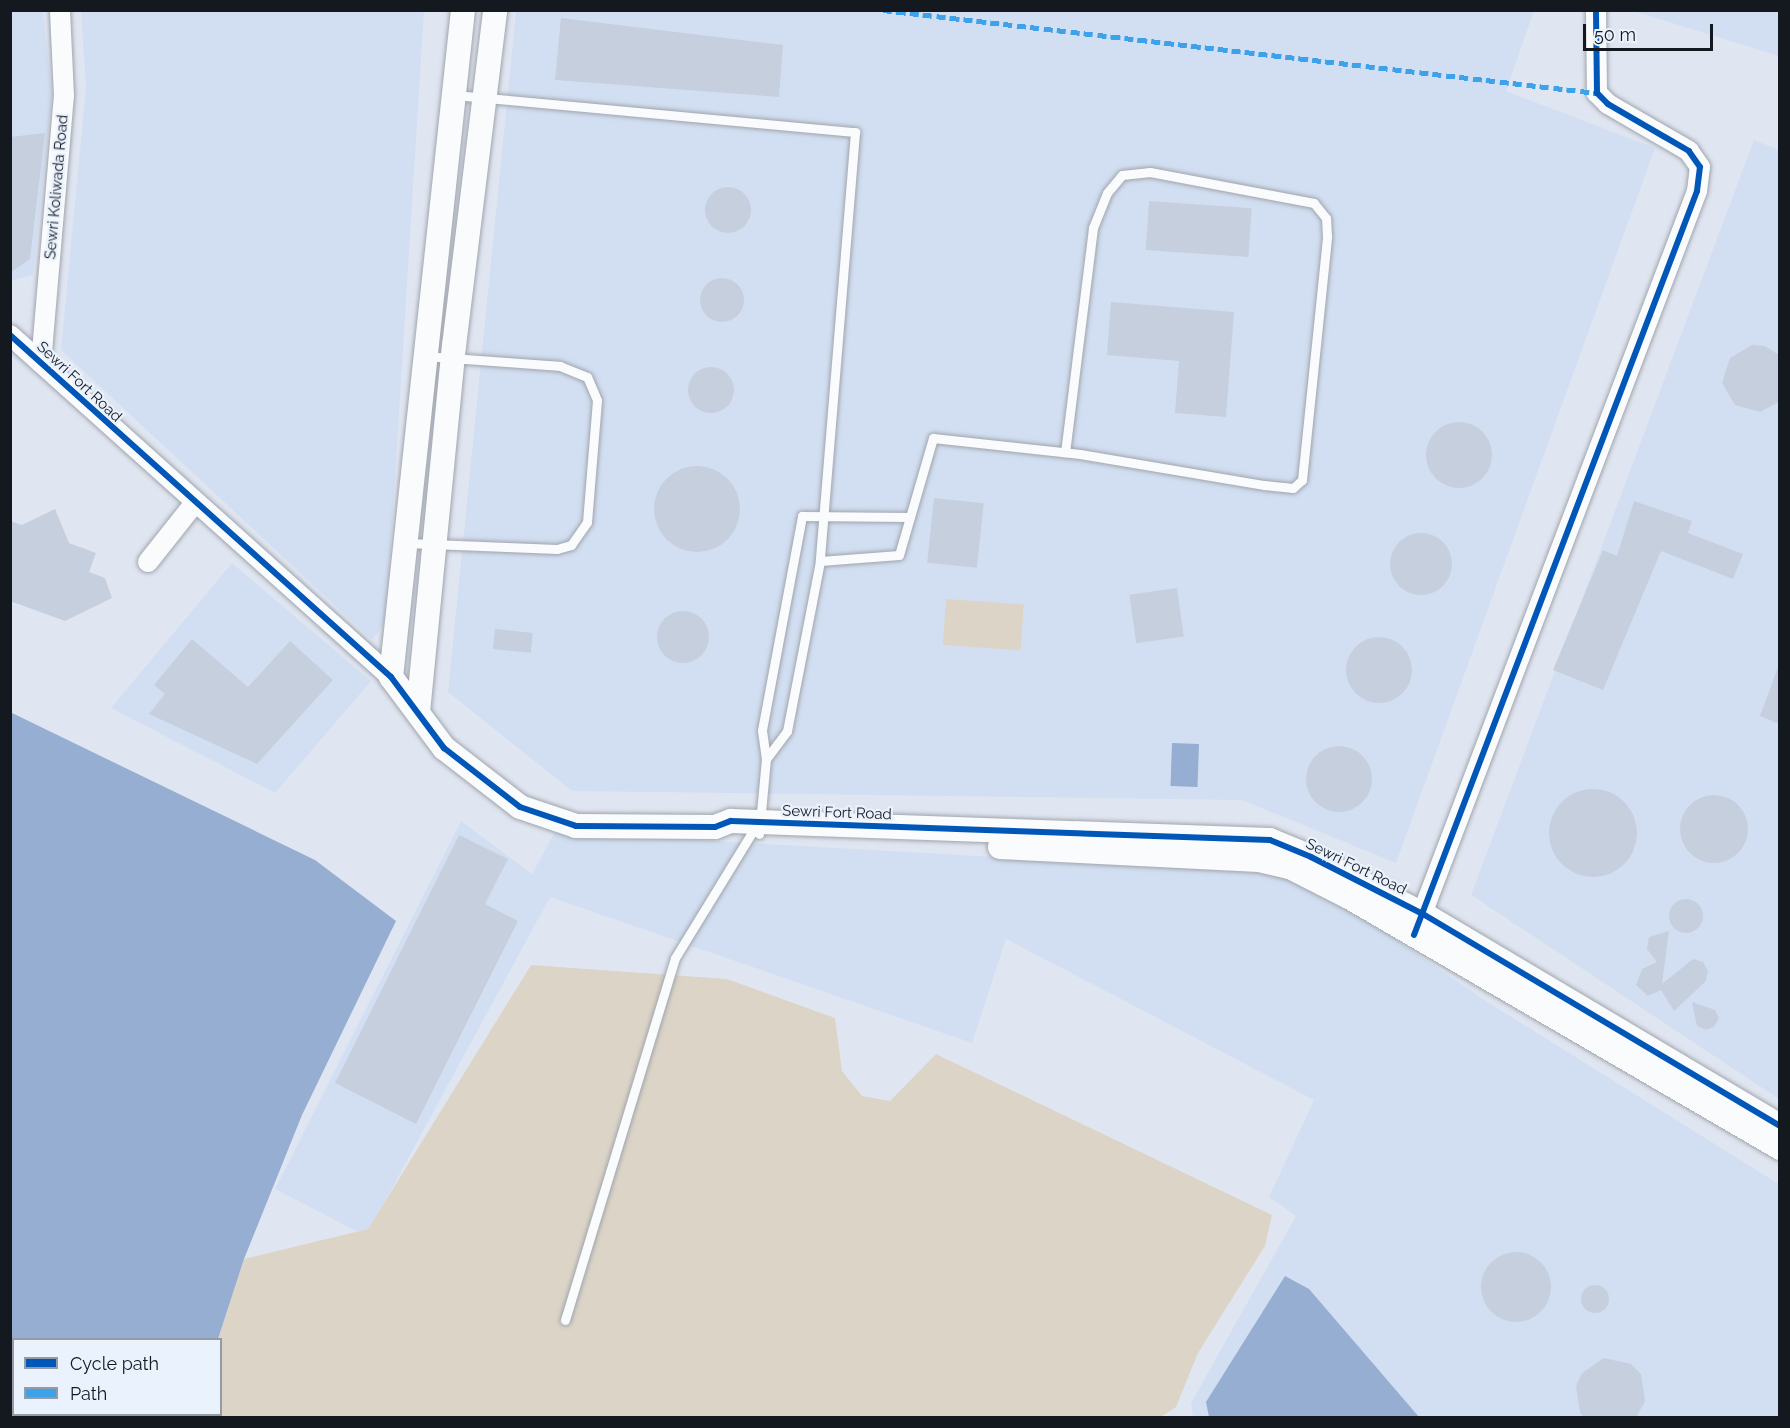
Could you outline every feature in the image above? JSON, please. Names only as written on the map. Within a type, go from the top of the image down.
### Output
[{"type":"street","name":"Sewri Koliwada Road","points":[[41,363],[64,96],[60,10]]},
{"type":"street","points":[[391,677],[423,356],[463,10]]},
{"type":"street","points":[[418,712],[453,359],[495,10]]},
{"type":"street","points":[[1418,924],[1697,191],[1700,167],[1689,151],[1608,104],[1597,93],[1596,10]]},
{"type":"street","name":"Sewri Fort Road","points":[[10,335],[194,504],[391,677],[444,748],[520,807],[576,826],[715,827],[729,821],[755,828],[1159,845],[1270,840],[1311,857],[1558,1007],[1779,1126]]},
{"type":"street","points":[[148,562],[194,504]]},
{"type":"street","points":[[1558,1007],[1779,1148]]},
{"type":"lane","points":[[452,94],[484,99],[855,132],[820,561],[787,731],[766,759]]},
{"type":"lane","points":[[820,561],[899,555],[933,438],[1065,452],[1293,488],[1302,480],[1327,236],[1326,218],[1314,203],[1150,172],[1122,175],[1107,194],[1092,228],[1065,452]]},
{"type":"lane","points":[[405,543],[557,549],[571,545],[587,522],[597,400],[587,377],[560,366],[423,356]]},
{"type":"lane","points":[[565,1320],[675,958],[755,828],[766,759],[762,730],[802,516],[909,518]]},
{"type":"shaded area","points":[[11,11],[43,11],[52,94],[33,275],[11,281]]},
{"type":"shaded area","points":[[81,11],[424,11],[386,622],[372,640],[61,350],[86,87]]},
{"type":"shaded area","points":[[516,11],[1534,11],[1506,91],[1655,148],[1396,863],[1242,800],[572,791],[448,692]]},
{"type":"shaded area","points":[[1633,11],[1779,11],[1779,56]]},
{"type":"shaded area","points":[[1754,140],[1779,150],[1779,1099],[1471,895]]},
{"type":"shaded area","points":[[232,563],[371,681],[275,793],[111,708]]},
{"type":"shaded area","points":[[946,599],[1024,604],[1021,650],[943,645]]},
{"type":"shaded area","points":[[461,821],[532,874],[555,832],[1029,859],[1264,867],[1308,880],[1486,1001],[1779,1184],[1779,1417],[1193,1417],[1191,1403],[1296,1216],[1269,1197],[1314,1100],[1006,939],[972,1043],[550,897],[366,1236],[275,1189]]},
{"type":"shaded area","points":[[531,965],[727,979],[835,1018],[842,1071],[862,1096],[890,1101],[936,1054],[1272,1215],[1265,1246],[1198,1353],[1176,1407],[1161,1417],[194,1418],[222,1416],[222,1338],[218,1338],[244,1259],[368,1229]]},
{"type":"water","points":[[10,712],[315,860],[396,921],[302,1115],[244,1259],[218,1338],[12,1338],[12,1416],[194,1417],[11,1417]]},
{"type":"water","points":[[1172,743],[1199,744],[1197,787],[1170,786]]},
{"type":"water","points":[[1285,1276],[1309,1289],[1419,1417],[1209,1417],[1206,1402]]},
{"type":"building","points":[[561,18],[783,45],[779,97],[555,80]]},
{"type":"building","points":[[45,133],[30,259],[10,273],[10,137]]},
{"type":"building","points":[[728,187],[744,194],[751,210],[744,226],[728,233],[712,226],[705,210],[712,194]]},
{"type":"building","points":[[1149,201],[1252,208],[1248,257],[1146,250]]},
{"type":"building","points":[[722,278],[738,284],[744,300],[738,316],[722,322],[706,316],[700,300],[706,284]]},
{"type":"building","points":[[1111,302],[1234,312],[1226,417],[1175,413],[1179,361],[1107,355]]},
{"type":"building","points":[[1752,345],[1765,346],[1779,355],[1779,402],[1760,412],[1735,405],[1722,383],[1730,358]]},
{"type":"building","points":[[711,367],[727,374],[734,390],[727,406],[711,413],[695,406],[688,390],[695,374]]},
{"type":"building","points":[[1459,422],[1471,425],[1482,432],[1489,443],[1492,455],[1489,467],[1482,478],[1471,485],[1459,488],[1447,485],[1436,478],[1429,467],[1426,455],[1429,443],[1436,432],[1447,425]]},
{"type":"building","points":[[697,466],[721,473],[733,485],[740,509],[733,533],[721,545],[697,552],[673,545],[661,533],[654,509],[661,485],[673,473]]},
{"type":"building","points":[[934,498],[984,503],[977,568],[927,563]]},
{"type":"building","points":[[1634,501],[1692,521],[1688,533],[1743,554],[1733,579],[1661,551],[1603,690],[1553,670],[1603,550],[1617,556]]},
{"type":"building","points":[[55,509],[69,543],[96,553],[89,572],[105,578],[112,598],[65,621],[10,601],[10,521],[22,525]]},
{"type":"building","points":[[1415,533],[1427,533],[1443,542],[1450,552],[1452,564],[1450,576],[1443,586],[1427,595],[1415,595],[1404,590],[1395,581],[1390,570],[1390,558],[1395,547],[1404,538]]},
{"type":"building","points":[[1177,588],[1184,637],[1136,643],[1129,595]]},
{"type":"building","points":[[678,611],[688,611],[698,615],[705,622],[709,637],[705,652],[698,659],[688,663],[678,663],[668,659],[661,652],[657,642],[657,632],[661,622],[668,615]]},
{"type":"building","points":[[495,629],[533,633],[531,653],[493,649]]},
{"type":"building","points":[[1379,637],[1392,640],[1402,647],[1409,657],[1412,670],[1409,683],[1402,693],[1392,700],[1379,703],[1366,700],[1356,693],[1349,683],[1346,670],[1349,657],[1356,647],[1366,640]]},
{"type":"building","points":[[192,639],[248,687],[290,641],[333,680],[257,764],[149,714],[165,694],[154,685]]},
{"type":"building","points":[[1779,668],[1779,724],[1760,716]]},
{"type":"building","points":[[1339,746],[1352,749],[1362,756],[1369,766],[1372,779],[1369,792],[1362,802],[1352,809],[1339,812],[1326,809],[1316,802],[1309,792],[1306,779],[1309,766],[1316,756],[1326,749]]},
{"type":"building","points":[[1593,789],[1618,796],[1630,808],[1637,833],[1630,858],[1618,870],[1593,877],[1568,870],[1556,858],[1549,833],[1556,808],[1568,796]]},
{"type":"building","points":[[1714,795],[1727,797],[1738,805],[1746,816],[1748,829],[1746,842],[1738,853],[1727,861],[1714,863],[1701,861],[1690,853],[1682,842],[1680,829],[1682,816],[1690,805],[1701,797]]},
{"type":"building","points":[[459,835],[508,859],[485,904],[518,921],[416,1124],[335,1083]]},
{"type":"building","points":[[1686,899],[1698,904],[1703,916],[1698,928],[1686,933],[1674,928],[1669,916],[1674,904]]},
{"type":"building","points":[[1669,931],[1662,984],[1693,959],[1703,962],[1708,971],[1706,981],[1674,1011],[1661,990],[1648,996],[1636,985],[1642,969],[1657,962],[1647,949],[1649,937]]},
{"type":"building","points":[[1692,1002],[1715,1010],[1719,1018],[1714,1027],[1706,1030],[1697,1026]]},
{"type":"building","points":[[1516,1252],[1529,1255],[1541,1262],[1548,1274],[1551,1287],[1548,1300],[1541,1312],[1529,1319],[1516,1322],[1503,1319],[1491,1312],[1484,1300],[1481,1287],[1484,1274],[1491,1262],[1503,1255]]},
{"type":"building","points":[[1595,1285],[1605,1289],[1609,1299],[1605,1309],[1595,1313],[1585,1309],[1581,1299],[1585,1289]]},
{"type":"building","points":[[1604,1358],[1631,1364],[1641,1374],[1645,1401],[1636,1418],[1585,1418],[1580,1413],[1576,1386],[1582,1373]]},
{"type":"marked path","points":[[883,10],[1597,93]]},
{"type":"cycle path","points":[[1414,935],[1697,191],[1700,167],[1689,151],[1608,104],[1597,93],[1596,10]]},
{"type":"cycle path","points":[[10,335],[391,677],[444,748],[520,807],[576,826],[715,827],[731,821],[1270,840],[1311,857],[1423,914],[1780,1126]]}]
